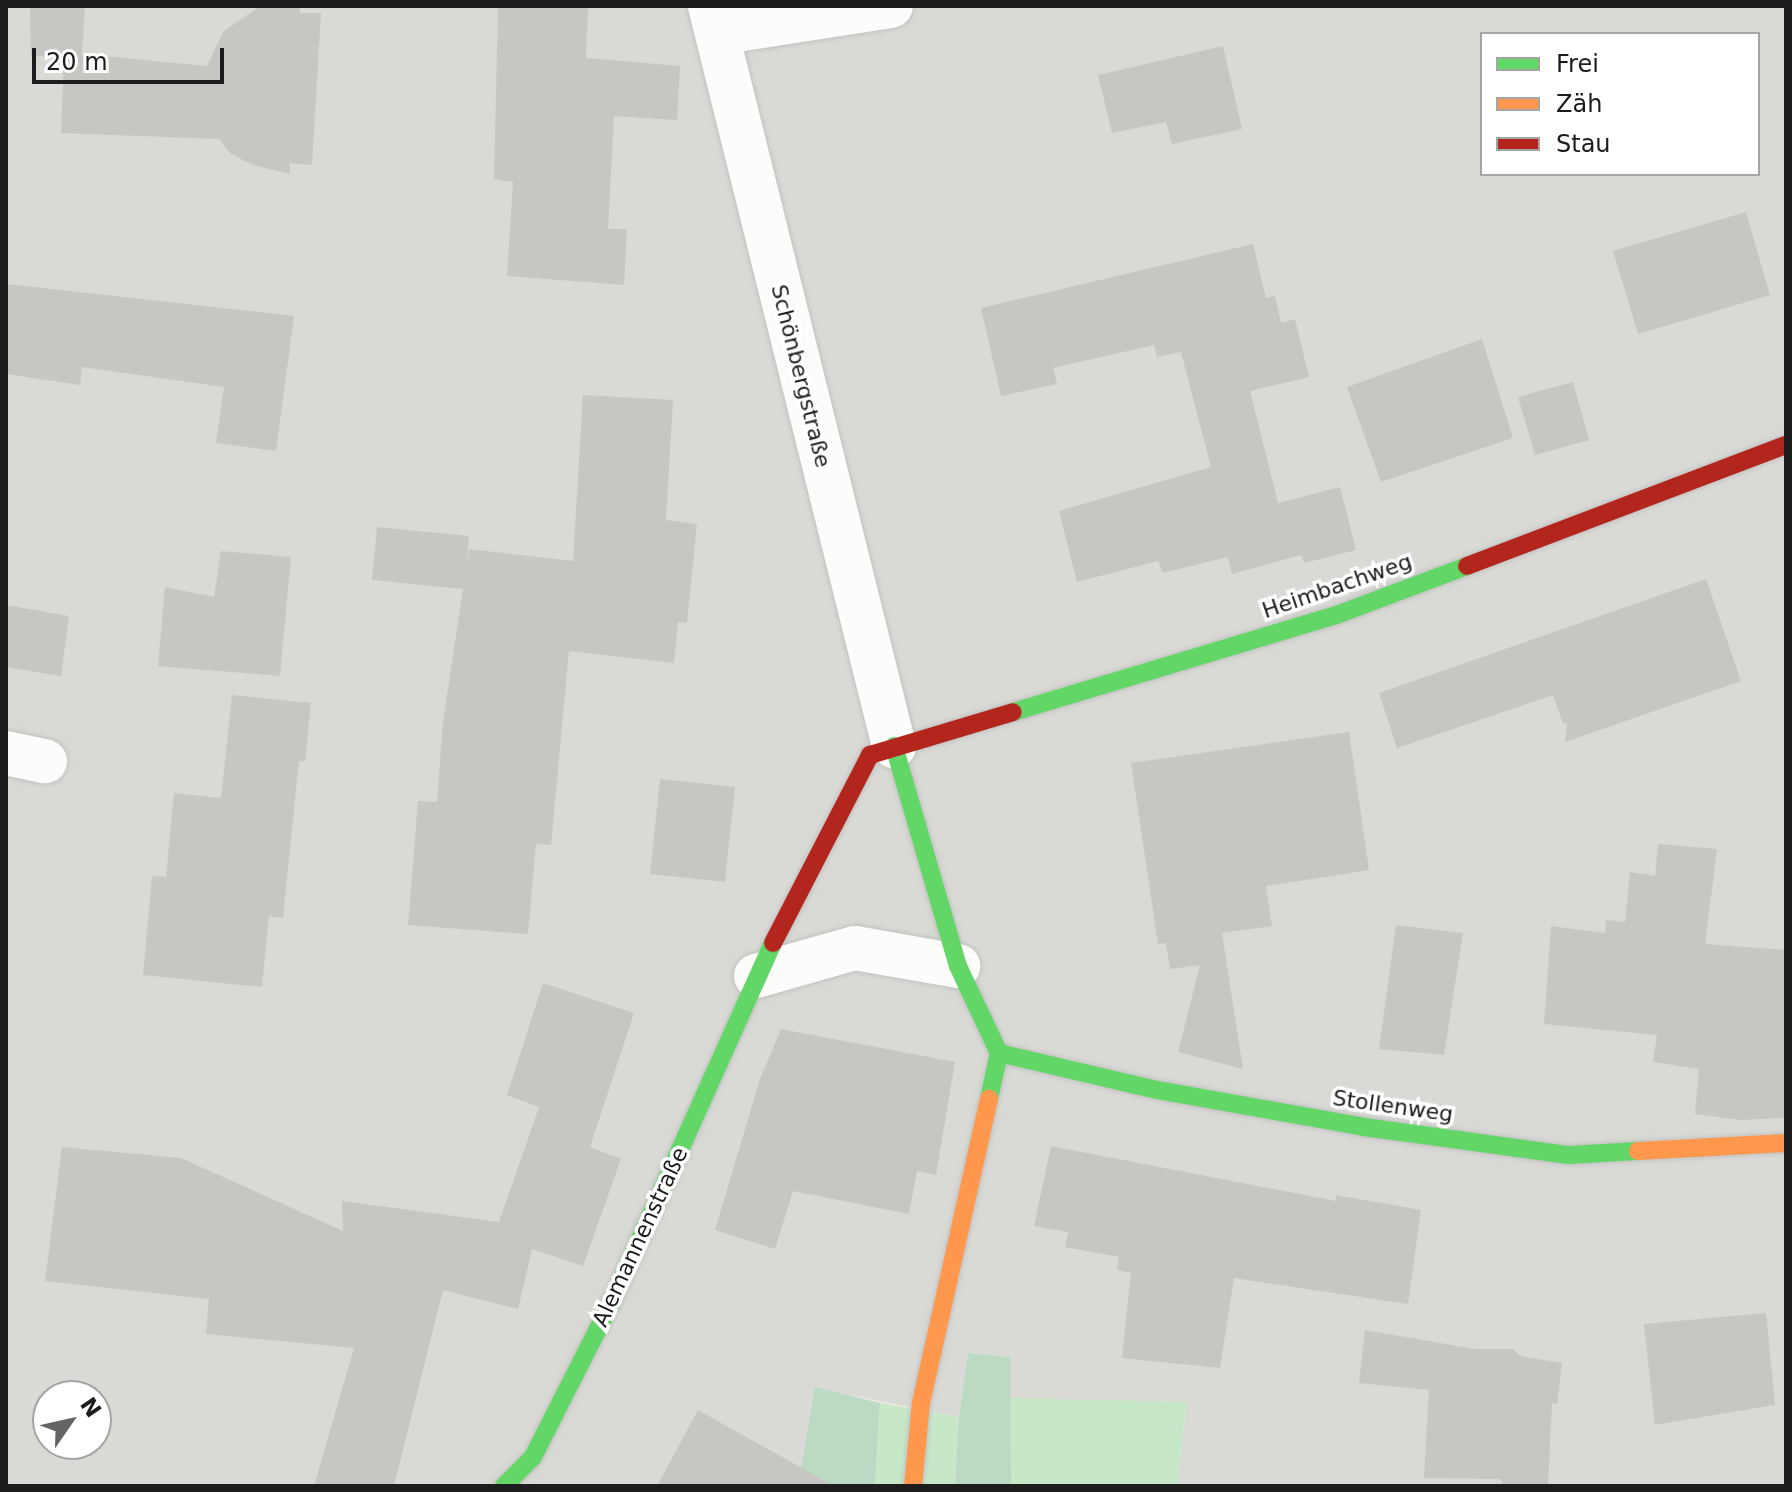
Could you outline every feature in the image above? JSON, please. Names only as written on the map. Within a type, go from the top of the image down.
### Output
[{"type":"street","points":[[713,19],[891,6]]},
{"type":"street","name":"Schönbergstraße","points":[[713,19],[894,746]]},
{"type":"street","name":"Heimbachweg","points":[[894,746],[1334,616],[1786,445]]},
{"type":"street","points":[[894,746],[958,966],[999,1053],[921,1403],[913,1486]]},
{"type":"street","name":"Alemannenstraße","points":[[504,1486],[533,1457],[612,1301],[756,976],[870,755],[894,746]]},
{"type":"street","points":[[756,976],[855,948],[958,966]]},
{"type":"street","name":"Stollenweg","points":[[999,1053],[1202,1098],[1364,1127],[1569,1155],[1786,1143]]},
{"type":"shaded area","points":[[6,6],[1786,6],[1786,1486],[1177,1486],[1187,1402],[1010,1398],[1010,1357],[968,1353],[959,1417],[815,1388],[798,1486],[6,1486]]},
{"type":"green space","points":[[968,1353],[1010,1357],[1011,1486],[955,1486],[959,1417]]},
{"type":"green space","points":[[815,1387],[880,1403],[875,1486],[798,1486]]},
{"type":"green space","points":[[1010,1398],[1187,1402],[1177,1486],[1011,1486]]},
{"type":"green space","points":[[880,1403],[959,1417],[955,1486],[875,1486]]},
{"type":"building","points":[[30,6],[85,6],[82,54],[207,66],[223,32],[260,6],[299,6],[300,13],[321,13],[312,165],[290,163],[290,174],[253,165],[231,154],[219,139],[61,133],[64,57],[31,56]]},
{"type":"building","points":[[498,6],[588,6],[586,58],[680,66],[677,120],[614,116],[608,229],[627,229],[624,285],[507,276],[513,182],[494,179]]},
{"type":"building","points":[[1223,46],[1242,129],[1172,144],[1166,122],[1112,133],[1098,75]]},
{"type":"building","points":[[1746,212],[1770,295],[1638,334],[1613,251]]},
{"type":"building","points":[[1253,244],[1266,298],[1275,296],[1281,323],[1295,319],[1309,377],[1250,391],[1278,503],[1340,487],[1356,550],[1304,563],[1301,555],[1232,574],[1228,557],[1163,573],[1158,561],[1077,582],[1059,511],[1211,467],[1181,352],[1157,357],[1154,345],[1053,368],[1057,384],[1001,396],[981,308]]},
{"type":"building","points":[[6,284],[294,316],[276,451],[216,443],[224,387],[82,367],[80,385],[6,374]]},
{"type":"building","points":[[1482,339],[1513,438],[1381,482],[1347,387]]},
{"type":"building","points":[[1573,382],[1589,440],[1535,455],[1518,397]]},
{"type":"building","points":[[583,395],[673,400],[666,520],[697,524],[687,623],[678,622],[674,663],[569,651],[551,845],[536,844],[528,934],[408,925],[418,801],[437,802],[443,722],[463,589],[372,580],[377,527],[469,536],[466,567],[469,549],[573,561]]},
{"type":"building","points":[[221,551],[291,557],[280,676],[158,666],[165,587],[214,597]]},
{"type":"building","points":[[1706,579],[1741,681],[1565,742],[1567,723],[1563,723],[1553,695],[1397,748],[1379,693]]},
{"type":"building","points":[[6,605],[69,616],[61,676],[6,667]]},
{"type":"building","points":[[232,695],[311,703],[305,761],[299,761],[283,918],[269,916],[262,987],[143,975],[152,876],[166,877],[174,793],[221,798]]},
{"type":"building","points":[[1349,732],[1369,870],[1266,886],[1272,926],[1222,933],[1243,1069],[1178,1052],[1200,965],[1170,969],[1166,943],[1158,944],[1131,763]]},
{"type":"building","points":[[660,779],[735,787],[725,882],[650,874]]},
{"type":"building","points":[[1658,844],[1717,849],[1705,944],[1786,950],[1786,1118],[1741,1120],[1695,1114],[1699,1069],[1653,1062],[1657,1035],[1544,1024],[1551,926],[1605,933],[1606,920],[1625,922],[1630,872],[1655,876]]},
{"type":"building","points":[[1396,925],[1463,933],[1444,1055],[1379,1049]]},
{"type":"building","points":[[543,983],[634,1013],[590,1147],[621,1159],[583,1266],[532,1249],[518,1309],[443,1290],[394,1486],[314,1486],[354,1348],[206,1334],[209,1299],[45,1281],[62,1147],[181,1158],[343,1231],[342,1201],[499,1222],[539,1107],[507,1095]]},
{"type":"building","points":[[781,1029],[955,1062],[936,1175],[917,1171],[909,1214],[793,1191],[775,1249],[715,1230],[760,1079]]},
{"type":"building","points":[[1051,1146],[1336,1201],[1336,1195],[1421,1210],[1408,1304],[1234,1278],[1220,1368],[1122,1358],[1131,1273],[1117,1270],[1119,1257],[1065,1247],[1068,1232],[1034,1226]]},
{"type":"building","points":[[1766,1313],[1775,1405],[1655,1425],[1644,1324]]},
{"type":"building","points":[[1365,1330],[1475,1349],[1513,1349],[1520,1356],[1562,1363],[1557,1404],[1552,1403],[1548,1486],[1504,1486],[1500,1479],[1424,1478],[1429,1390],[1359,1383]]},
{"type":"building","points":[[698,1410],[834,1486],[657,1486]]},
{"type":"traffic: fast","points":[[1013,712],[1334,616],[1467,566]]},
{"type":"traffic: fast","points":[[894,746],[958,966],[999,1053],[989,1099]]},
{"type":"traffic: fast","points":[[504,1486],[533,1457],[612,1301],[773,943]]},
{"type":"traffic: fast","points":[[999,1053],[1157,1090],[1364,1127],[1569,1155],[1638,1151]]},
{"type":"traffic: slow","points":[[913,1486],[921,1403],[989,1099]]},
{"type":"traffic: slow","points":[[1638,1151],[1786,1143]]},
{"type":"traffic: jam","points":[[1467,566],[1786,445]]},
{"type":"traffic: jam","points":[[773,943],[870,755],[1013,712]]}]
